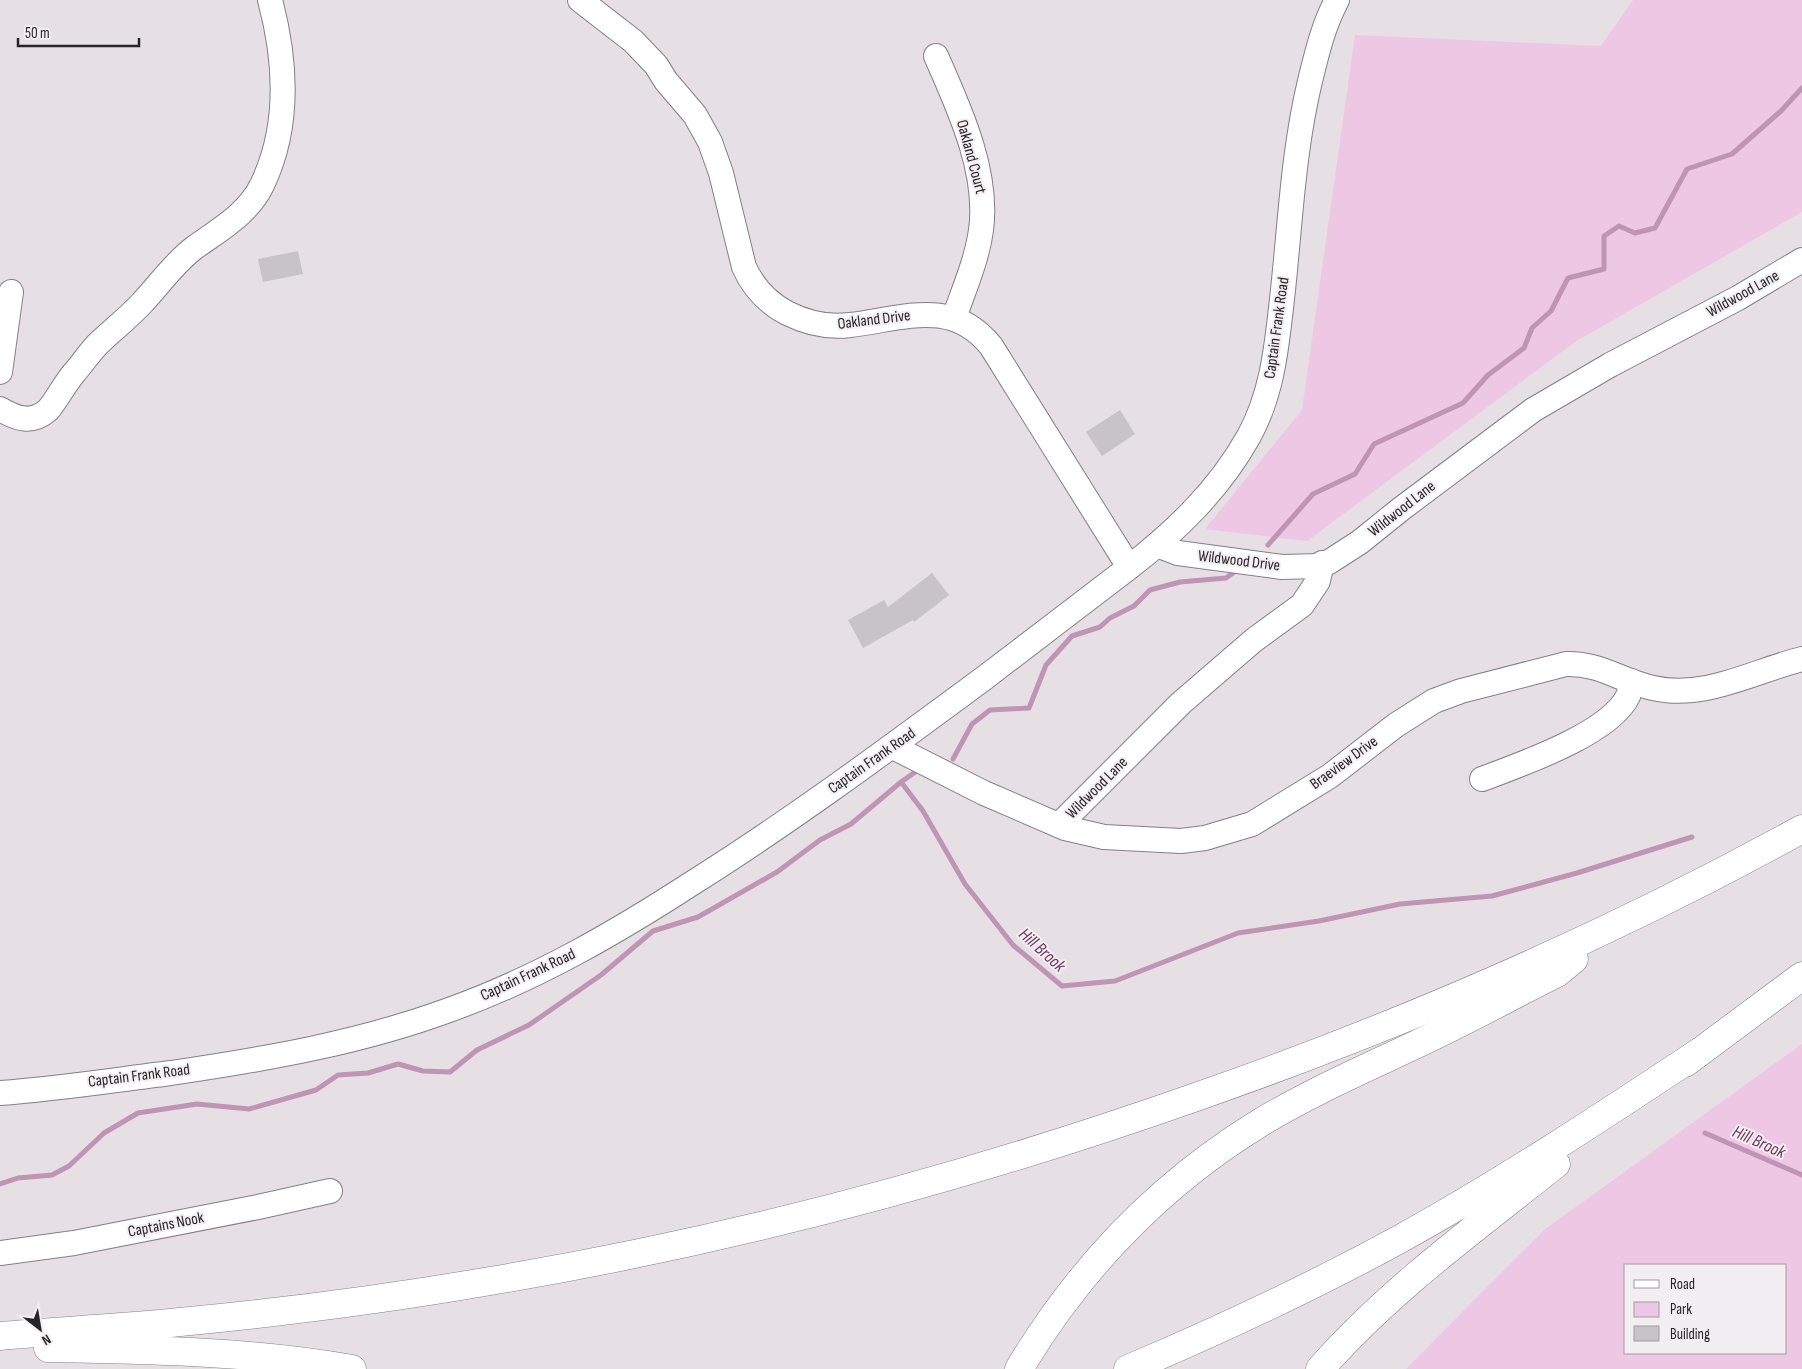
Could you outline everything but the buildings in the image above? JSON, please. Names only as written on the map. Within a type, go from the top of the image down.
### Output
[{"type":"highway","points":[[0,1336],[174,1323],[303,1310],[464,1286],[615,1259],[734,1233],[851,1204],[1079,1137],[1244,1080],[1408,1017],[1608,930],[1727,871],[1802,829]]},
{"type":"highway","points":[[1019,1369],[1069,1293],[1104,1252],[1141,1214],[1180,1180],[1221,1149],[1264,1121],[1308,1097],[1431,1038],[1557,973],[1608,930]]},
{"type":"highway","points":[[1320,1369],[1353,1332],[1404,1284],[1698,1053],[1802,976]]},
{"type":"highway","points":[[1128,1369],[1275,1302],[1399,1239],[1498,1182],[1698,1053]]},
{"type":"highway","points":[[0,1347],[202,1351],[263,1356],[352,1369]]},
{"type":"street","points":[[0,409],[15,418],[32,419],[49,409],[61,388],[100,341],[118,328],[172,268],[193,249],[245,210],[262,186],[273,155],[282,113],[283,62],[270,0]]},
{"type":"street","name":"Oakland Drive","points":[[580,0],[633,41],[656,66],[666,81],[695,115],[710,142],[721,173],[744,267],[750,280],[768,301],[805,322],[819,325],[849,325],[920,314],[954,318],[981,333],[991,346],[1129,567]]},
{"type":"street","name":"Captain Frank Road","points":[[0,1093],[103,1082],[262,1060],[357,1039],[450,1010],[542,971],[654,908],[785,823],[893,747],[1157,545],[1187,518],[1220,480],[1249,436],[1269,388],[1275,363],[1296,146],[1319,41],[1328,16],[1337,0]]},
{"type":"street","name":"Oakland Court","points":[[936,56],[951,91],[970,145],[983,202],[978,245],[954,318]]},
{"type":"street","name":"Wildwood Lane","points":[[1060,825],[1181,704],[1254,640],[1302,605],[1318,581],[1322,563],[1329,562],[1360,542],[1400,509],[1533,410],[1610,365],[1738,298],[1802,260]]},
{"type":"street","points":[[0,372],[11,292]]},
{"type":"street","name":"Wildwood Drive","points":[[1157,545],[1178,553],[1282,567],[1306,567],[1322,563]]},
{"type":"street","name":"Braeview Drive","points":[[893,747],[984,793],[1060,825],[1104,837],[1181,841],[1228,833],[1252,824],[1330,776],[1396,725],[1434,701],[1452,694],[1518,675],[1566,664],[1595,666],[1654,688],[1678,690],[1736,682],[1802,659]]},
{"type":"street","points":[[1482,778],[1552,753],[1610,718],[1628,696],[1631,681]]},
{"type":"street","name":"Captains Nook","points":[[0,1253],[74,1243],[258,1207],[330,1190]]},
{"type":"green space","points":[[1633,0],[1802,0],[1802,212],[1575,342],[1307,541],[1205,529],[1302,410],[1355,35],[1601,46]]},
{"type":"green space","points":[[1802,1044],[1802,1369],[1406,1369],[1544,1230]]},
{"type":"waterway","points":[[1268,545],[1313,494],[1355,474],[1374,444],[1463,403],[1488,375],[1524,348],[1532,328],[1551,311],[1568,278],[1604,269],[1604,236],[1619,226],[1635,233],[1655,228],[1687,169],[1732,154],[1781,111],[1802,88]]},
{"type":"waterway","points":[[953,759],[972,724],[990,710],[1029,708],[1046,665],[1072,636],[1100,627],[1110,618],[1134,606],[1150,590],[1180,582],[1226,578],[1233,573]]},
{"type":"waterway","points":[[0,1184],[18,1178],[52,1175],[69,1166],[104,1133],[138,1113],[197,1104],[249,1109],[316,1090],[338,1075],[368,1073],[398,1064],[423,1071],[450,1072],[477,1050],[529,1025],[601,975],[653,931],[698,917],[777,872],[820,840],[851,824],[901,782],[921,768]]},
{"type":"waterway","points":[[901,782],[923,811],[965,884],[1013,945],[1062,986],[1115,981],[1238,933],[1319,921],[1400,904],[1492,896],[1577,873],[1692,837]]},
{"type":"waterway","name":"Hill Brook","points":[[1705,1133],[1802,1175]]}]
